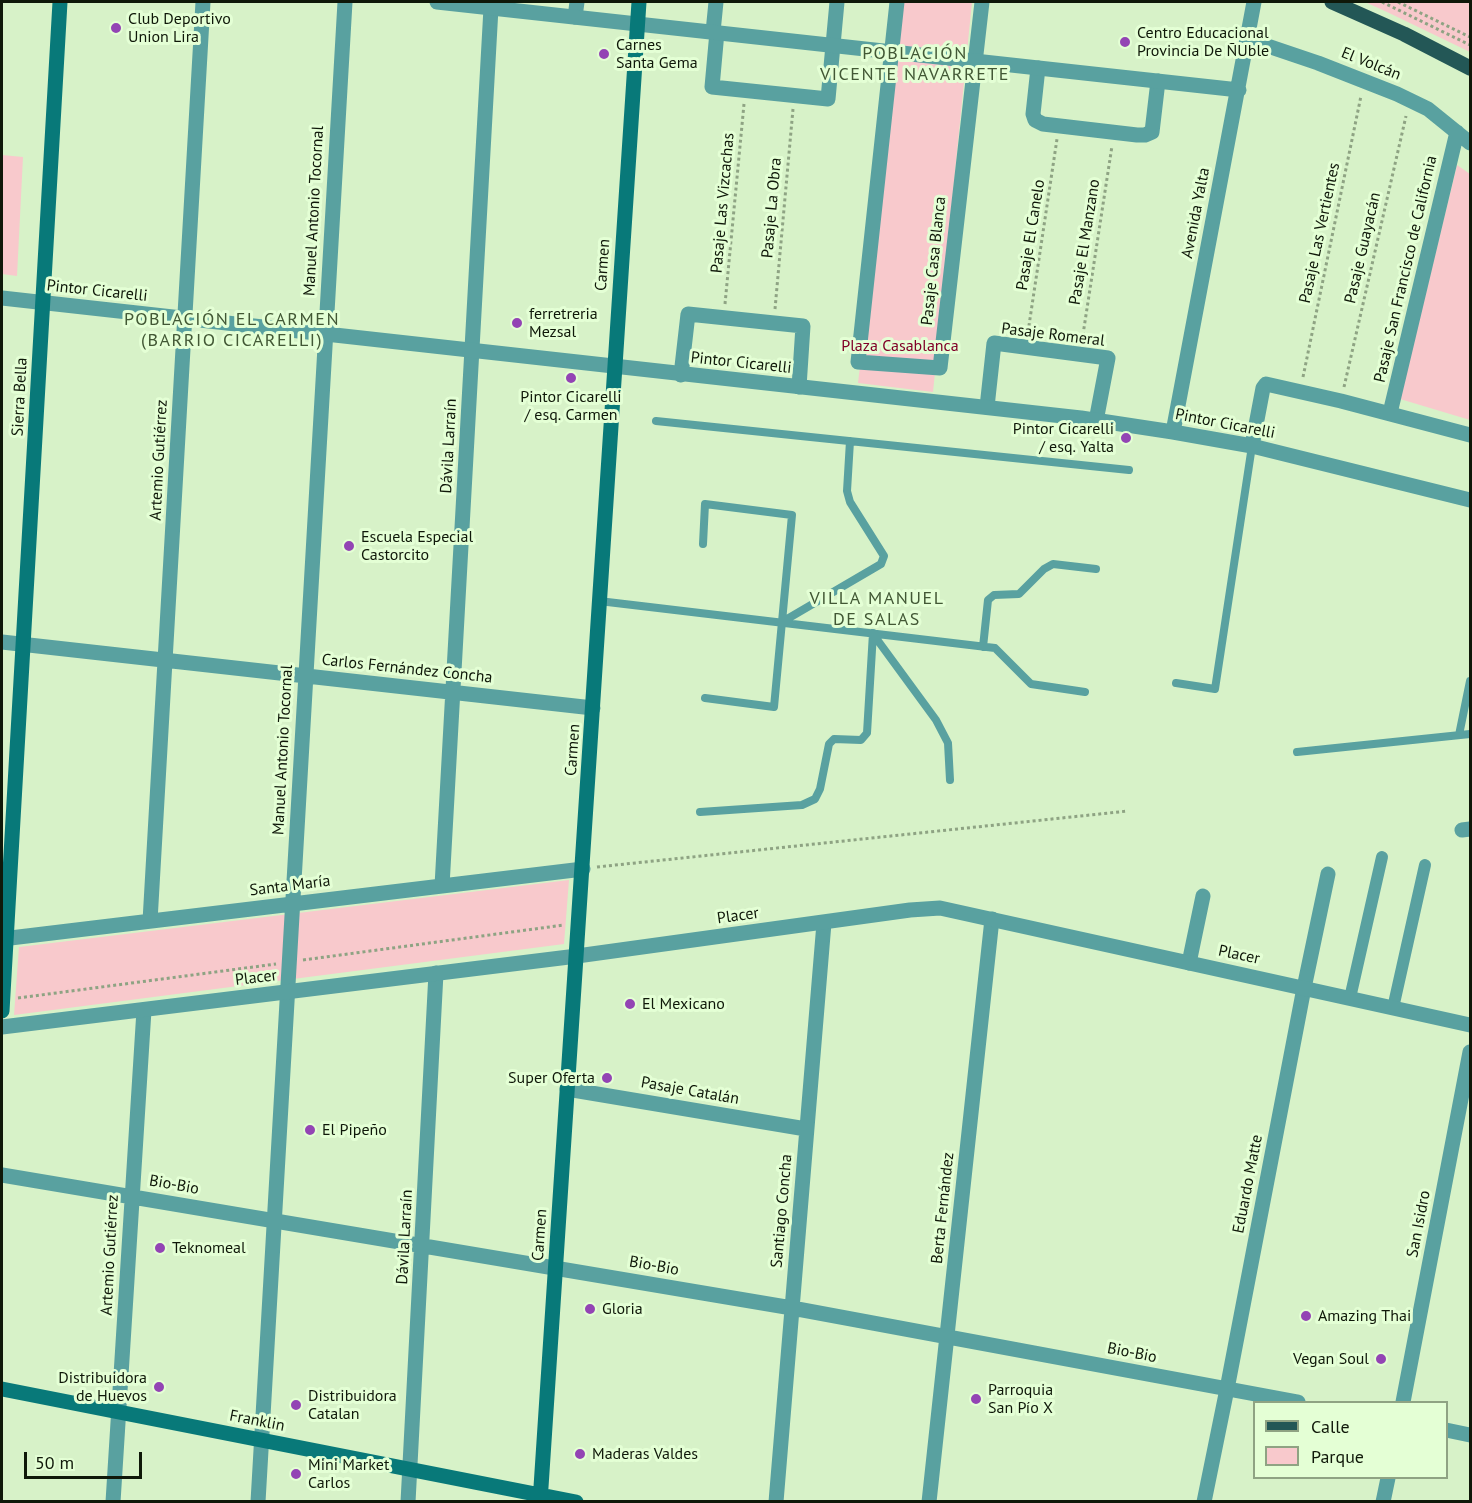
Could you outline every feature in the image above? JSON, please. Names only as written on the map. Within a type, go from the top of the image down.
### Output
[{"type":"main road","name":"Sierra Bella","points":[[2,1011],[4,939],[60,2]]},
{"type":"main road","name":"Carmen","points":[[540,1498],[639,2]]},
{"type":"main road","points":[[1332,2],[1404,34],[1470,68]]},
{"type":"main road","name":"Franklin","points":[[2,1389],[409,1469],[540,1498],[576,1502]]},
{"type":"street","name":"Artemio Gutiérrez","points":[[150,921],[203,2]]},
{"type":"street","name":"Manuel Antonio Tocornal","points":[[258,1502],[345,2]]},
{"type":"street","points":[[437,2],[491,8],[576,9],[637,24],[1239,90]]},
{"type":"street","points":[[716,2],[712,87],[828,99],[837,2]]},
{"type":"street","name":"Pasaje Casa Blanca","points":[[897,2],[858,362],[940,368],[982,2]]},
{"type":"street","name":"Avenida Yalta","points":[[1173,432],[1254,2]]},
{"type":"street","name":"Dávila Larraín","points":[[442,886],[491,8]]},
{"type":"street","name":"El Volcán","points":[[1247,39],[1365,81],[1410,100],[1428,109],[1470,143]]},
{"type":"street","points":[[1038,68],[1033,114],[1035,120],[1043,124],[1114,133],[1145,135],[1152,132],[1158,81]]},
{"type":"street","name":"Pasaje San Francisco de California","points":[[1390,413],[1457,132]]},
{"type":"street","name":"Pintor Cicarelli","points":[[2,298],[1096,421],[1252,446],[1470,500]]},
{"type":"street","points":[[681,375],[688,314],[774,322],[803,326],[799,387]]},
{"type":"street","name":"Pasaje Romeral","points":[[987,407],[994,343],[1026,347],[1108,358],[1096,421]]},
{"type":"street","points":[[1252,446],[1263,388],[1266,384],[1390,413],[1470,435]]},
{"type":"street","name":"Carlos Fernández Concha","points":[[2,642],[593,708]]},
{"type":"street","points":[[1350,998],[1382,857]]},
{"type":"street","points":[[1393,1008],[1425,865]]},
{"type":"street","name":"Santa María","points":[[4,939],[583,868]]},
{"type":"street","name":"Eduardo Matte","points":[[1204,1502],[1328,874]]},
{"type":"street","points":[[1189,963],[1203,896]]},
{"type":"street","name":"Placer","points":[[2,1027],[576,956],[910,910],[940,908],[1470,1025]]},
{"type":"street","name":"Berta Fernández","points":[[929,1502],[992,919]]},
{"type":"street","name":"Santiago Concha","points":[[776,1502],[824,922]]},
{"type":"street","name":"Dávila Larraín","points":[[408,1502],[436,973]]},
{"type":"street","name":"Artemio Gutiérrez","points":[[114,1502],[144,1010]]},
{"type":"street","name":"San Isidro","points":[[1403,1401],[1470,1052]]},
{"type":"street","name":"Pasaje Catalán","points":[[567,1089],[807,1129]]},
{"type":"street","name":"Bio-Bio","points":[[2,1174],[792,1308],[1293,1401]]},
{"type":"street","points":[[1448,1430],[1470,1435]]},
{"type":"street","points":[[1383,1502],[1388,1479]]},
{"type":"lane","points":[[656,421],[1129,470]]},
{"type":"lane","points":[[782,622],[881,564],[884,556],[850,502],[847,491],[850,441]]},
{"type":"lane","points":[[1176,683],[1215,689],[1252,446]]},
{"type":"lane","points":[[703,544],[705,504],[792,515],[774,707],[705,698]]},
{"type":"lane","points":[[983,647],[988,600],[994,595],[1019,594],[1044,569],[1053,564],[1096,569]]},
{"type":"lane","points":[[599,601],[995,648],[1031,684],[1085,692]]},
{"type":"lane","points":[[873,633],[936,720],[948,743],[950,780]]},
{"type":"lane","points":[[700,812],[802,805],[815,799],[820,789],[829,744],[834,739],[861,740],[867,733],[873,633]]},
{"type":"lane","points":[[1459,735],[1470,681]]},
{"type":"lane","points":[[1297,752],[1470,734]]},
{"type":"path","points":[[1382,2],[1470,45]]},
{"type":"path","points":[[1398,2],[1470,37]]},
{"type":"path","name":"Pasaje Las Vertientes","points":[[1300,391],[1365,81]]},
{"type":"path","name":"Pasaje Las Vizcachas","points":[[724,318],[746,90]]},
{"type":"path","name":"Pasaje La Obra","points":[[774,322],[794,96]]},
{"type":"path","name":"Pasaje Guayacán","points":[[1341,401],[1410,100]]},
{"type":"path","name":"Pasaje El Canelo","points":[[1026,347],[1059,126]]},
{"type":"path","name":"Pasaje El Manzano","points":[[1080,354],[1114,133]]},
{"type":"path","points":[[583,868],[1128,812]]},
{"type":"green space","name":"Plaza Casablanca","points":[[901,2],[972,2],[933,392],[858,383],[899,41]]},
{"type":"green space","points":[[1365,2],[1470,2],[1470,52],[1387,12]]},
{"type":"green space","points":[[2,155],[23,157],[17,276],[2,274]]},
{"type":"green space","points":[[1457,165],[1470,174],[1470,420],[1400,399]]},
{"type":"green space","points":[[569,880],[564,944],[14,1015],[19,947]]},
{"type":"place","name":"Club Deportivo Union Lira","points":[[116,28]]},
{"type":"place","name":"Centro Educacional Provincia De ÑUble","points":[[1125,42]]},
{"type":"place","name":"Carnes Santa Gema","points":[[604,54]]},
{"type":"place","name":"ferretreria Mezsal","points":[[517,323]]},
{"type":"place","name":"Pintor Cicarelli / esq. Carmen","points":[[571,378]]},
{"type":"place","name":"Pintor Cicarelli / esq. Yalta","points":[[1126,438]]},
{"type":"place","name":"Escuela Especial Castorcito","points":[[349,546]]},
{"type":"place","name":"El Mexicano","points":[[630,1004]]},
{"type":"place","name":"Super Oferta","points":[[607,1078]]},
{"type":"place","name":"El Pipeño","points":[[310,1130]]},
{"type":"place","name":"Teknomeal","points":[[160,1248]]},
{"type":"place","name":"Gloria","points":[[590,1309]]},
{"type":"place","name":"Amazing Thai","points":[[1306,1316]]},
{"type":"place","name":"Vegan Soul","points":[[1381,1359]]},
{"type":"place","name":"Distribuidora de Huevos","points":[[159,1387]]},
{"type":"place","name":"Parroquia San Pío X","points":[[976,1399]]},
{"type":"place","name":"Distribuidora Catalan","points":[[296,1405]]},
{"type":"place","name":"Maderas Valdes","points":[[580,1454]]},
{"type":"place","name":"Mini Market Carlos","points":[[296,1474]]},
{"type":"district","name":"POBLACIÓN VICENTE NAVARRETE","points":[[915,64]]},
{"type":"district","name":"POBLACIÓN EL CARMEN (BARRIO CICARELLI)","points":[[232,330]]},
{"type":"district","name":"VILLA MANUEL DE SALAS","points":[[877,609]]}]
